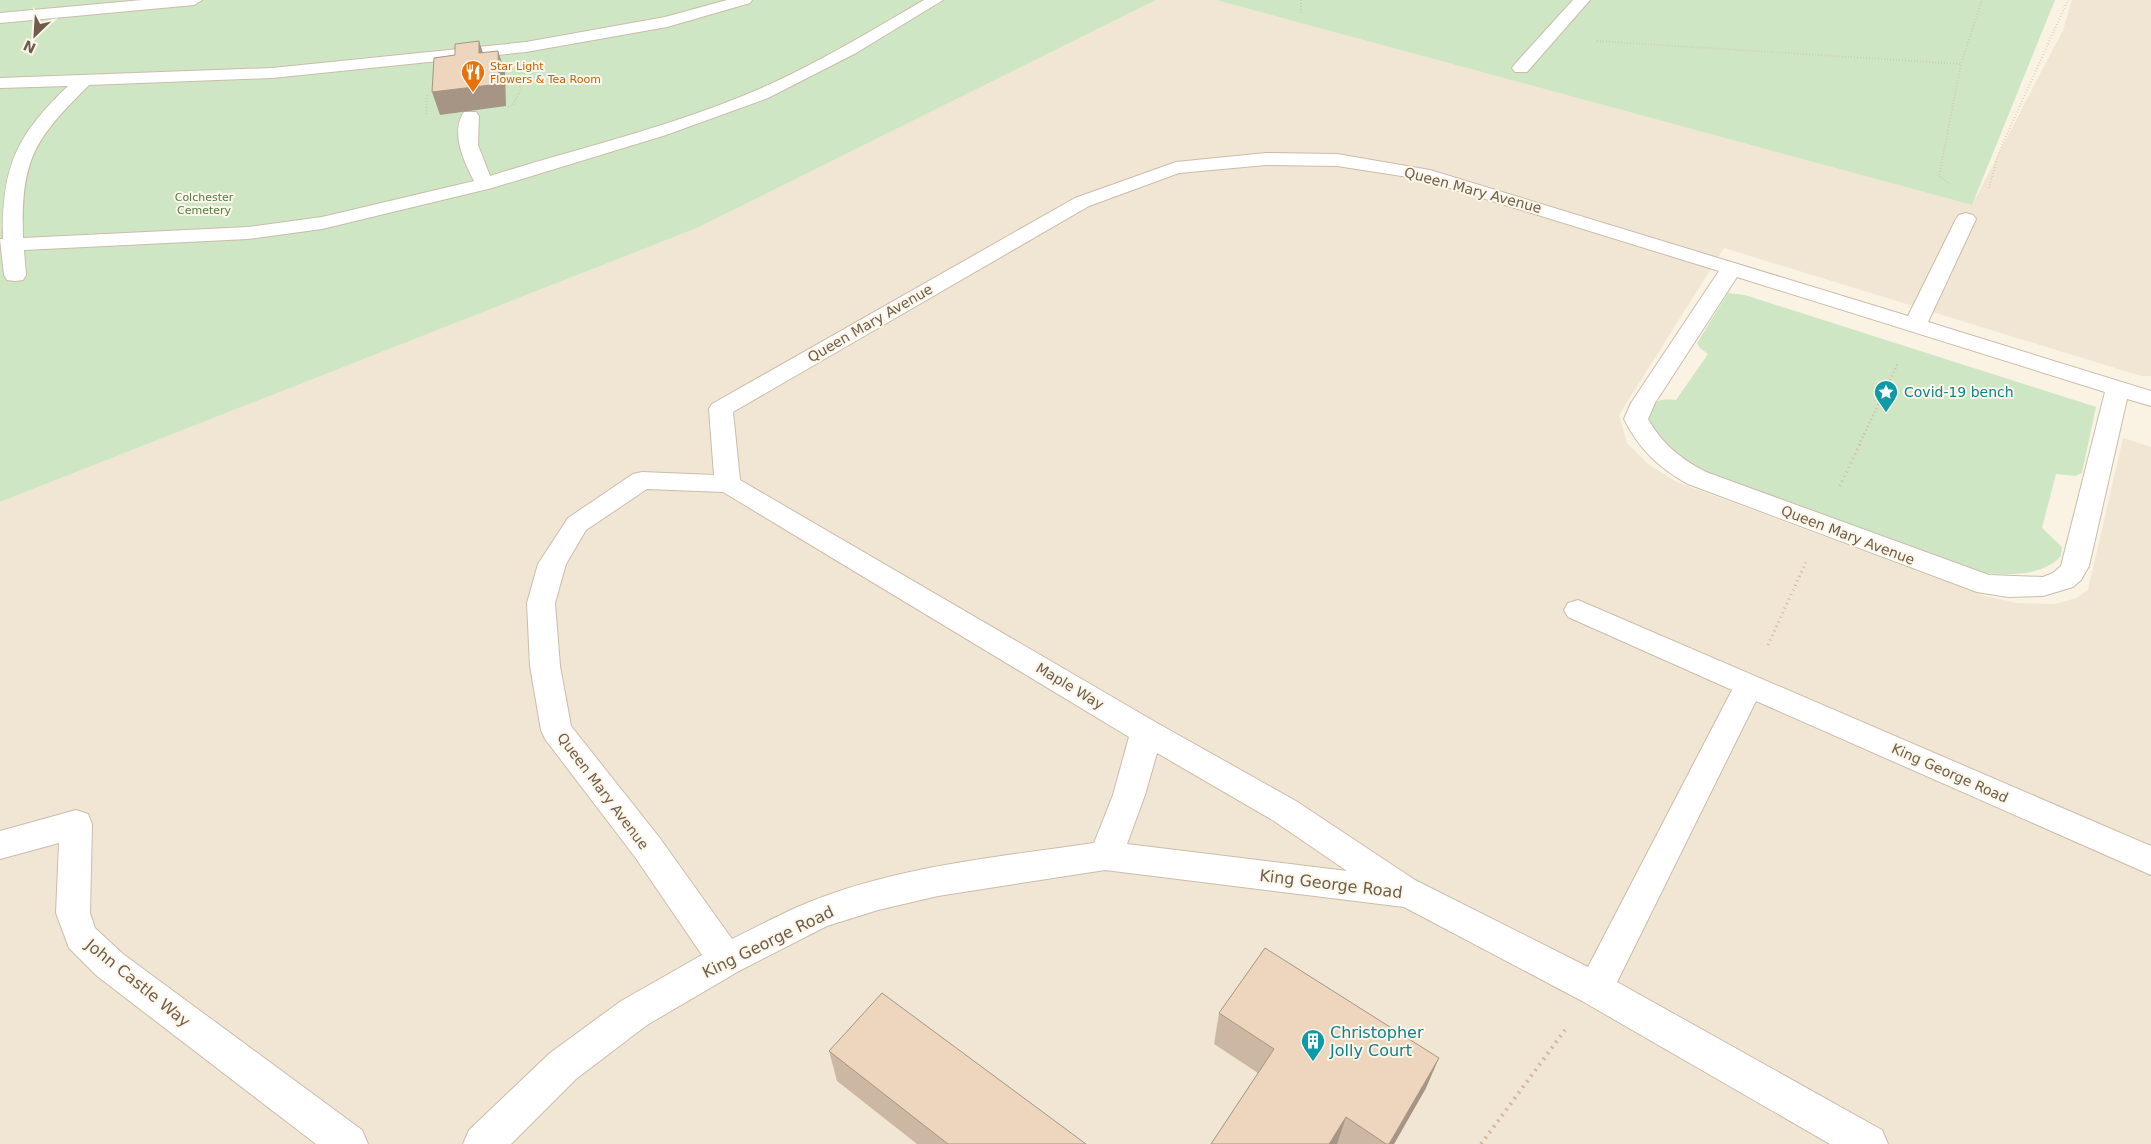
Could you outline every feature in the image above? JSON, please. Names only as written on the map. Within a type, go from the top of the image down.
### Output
[{"type":"street","points":[[0,18],[194,0]]},
{"type":"street","points":[[0,84],[272,73],[526,47],[666,22],[744,0]]},
{"type":"street","points":[[6,244],[248,233],[322,223],[485,184],[636,138],[762,94],[825,62],[935,0]]},
{"type":"street","points":[[1520,68],[1550,38],[1582,0]]},
{"type":"street","points":[[15,275],[6,244],[26,149],[38,128],[84,80]]},
{"type":"street","points":[[470,116],[467,138],[470,154],[485,184]]},
{"type":"street","name":"Queen Mary Avenue","points":[[726,960],[647,847],[556,730],[545,666],[541,603],[552,564],[577,524],[642,480],[728,484],[721,409],[1082,202],[1176,168],[1266,159],[1337,160],[1422,174],[1512,200],[1914,327],[2151,399]]},
{"type":"street","points":[[1914,327],[1966,219]]},
{"type":"street","name":"Queen Mary Avenue","points":[[1731,269],[1643,403],[1636,420],[1655,451],[1676,468],[1697,478],[1987,585],[2012,587],[2043,586],[2059,582],[2072,573],[2078,558],[2095,477],[2118,388]]},
{"type":"street","name":"Maple Way","points":[[728,484],[1146,732],[1285,811],[1408,893]]},
{"type":"street","name":"King George Road","points":[[1578,610],[2151,861]]},
{"type":"street","points":[[1595,989],[1750,684]]},
{"type":"street","points":[[1105,856],[1120,822],[1141,763],[1146,732]]},
{"type":"street","name":"John Castle Way","points":[[0,845],[76,824],[73,913],[82,937],[110,965],[348,1144]]},
{"type":"street","name":"King George Road","points":[[483,1144],[570,1060],[634,1013],[726,960],[818,914],[878,894],[938,880],[1105,856],[1408,893],[1595,989],[1868,1144]]},
{"type":"path","points":[[1301,0],[1301,14]]},
{"type":"path","points":[[1982,0],[1961,64],[1939,176],[1983,206]]},
{"type":"path","points":[[1966,219],[1983,206],[1999,152],[2068,0]]},
{"type":"path","points":[[1550,38],[1961,64]]},
{"type":"path","points":[[1481,1144],[1595,989]]},
{"type":"shaded area","points":[[1156,0],[1216,0],[1972,205],[2063,30],[2072,0],[2151,0],[2151,376],[2141,376],[1724,248],[1619,415],[1627,443],[1648,464],[1677,482],[1985,596],[2018,603],[2055,604],[2076,598],[2088,590],[2123,438],[2151,447],[2151,1144],[0,1144],[0,502],[697,228]]},
{"type":"green space","name":"Colchester Cemetery","points":[[0,0],[1156,0],[697,228],[0,502]]},
{"type":"green space","points":[[1216,0],[2055,0],[1972,205]]},
{"type":"green space","points":[[1728,293],[1745,295],[2096,407],[2082,473],[2075,476],[2056,474],[2042,528],[2062,547],[2061,556],[2044,568],[2034,571],[2013,574],[1981,573],[1714,477],[1668,451],[1649,421],[1652,409],[1660,401],[1676,400],[1708,354],[1697,343]]},
{"type":"building","points":[[479,41],[479,53],[498,51],[499,84],[432,92],[434,58],[455,55],[455,44]]},
{"type":"building","name":"Christopher Jolly Court","points":[[1265,948],[1439,1058],[1389,1144],[1386,1144],[1346,1117],[1329,1144],[1211,1144],[1274,1049],[1219,1013]]},
{"type":"building","points":[[882,993],[1086,1144],[948,1144],[829,1051]]},
{"type":"place","name":"Star Light Flowers & Tea Room","points":[[473,93]]},
{"type":"place","name":"Covid-19 bench","points":[[1886,413]]},
{"type":"place","name":"Christopher Jolly Court","points":[[1313,1062]]}]
